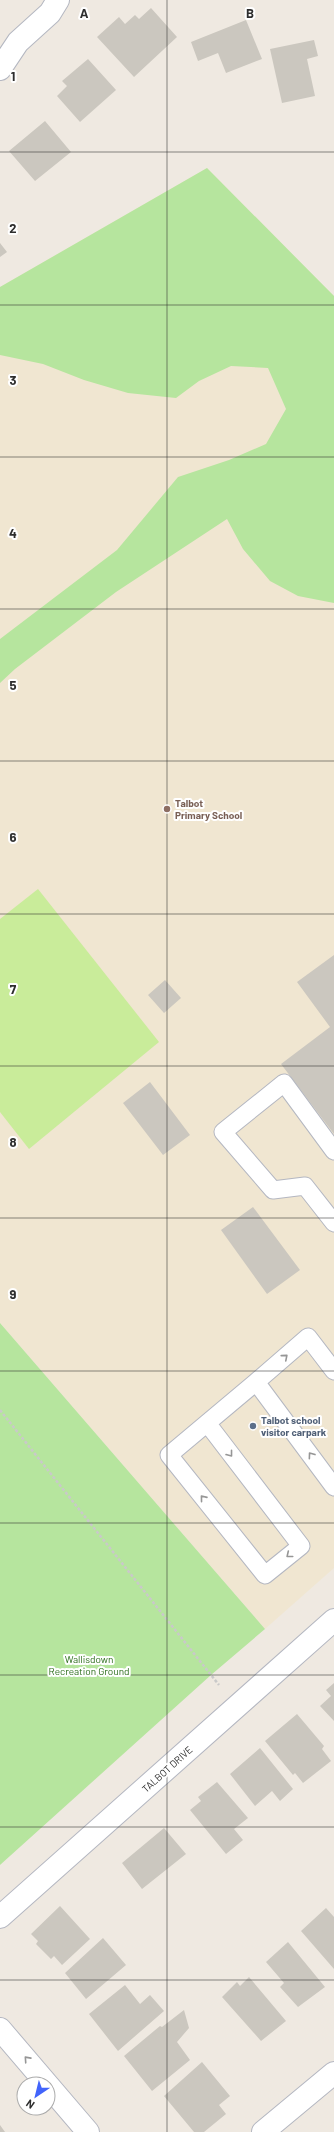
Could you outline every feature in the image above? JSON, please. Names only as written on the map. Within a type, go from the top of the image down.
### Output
[{"type":"street","points":[[0,69],[18,42],[50,13],[58,0]]},
{"type":"street","name":"TALBOT DRIVE","points":[[0,1917],[334,1620]]},
{"type":"street","points":[[0,2029],[88,2132]]},
{"type":"street","points":[[263,2132],[334,2073]]},
{"type":"lane","points":[[334,1150],[284,1083],[223,1132],[273,1190],[305,1186],[334,1223]]},
{"type":"lane","points":[[206,1423],[301,1546],[265,1575],[169,1455],[206,1423],[256,1382],[308,1337],[334,1371]]},
{"type":"lane","points":[[256,1382],[334,1487]]},
{"type":"path","points":[[0,1410],[237,1707]]},
{"type":"shaded area","name":"Talbot Primary School","points":[[207,168],[334,296],[334,1568],[265,1629],[0,1323],[0,287]]},
{"type":"green space","points":[[207,168],[334,296],[334,603],[298,596],[270,581],[243,549],[227,519],[116,592],[15,669],[0,683],[0,639],[117,550],[178,477],[229,460],[266,444],[286,409],[268,368],[231,366],[199,381],[176,398],[128,393],[84,380],[43,364],[0,355],[0,287]]},
{"type":"green space","points":[[38,889],[159,1042],[29,1149],[0,1112],[0,919]]},
{"type":"green space","name":"Wallisdown Recreation Ground","points":[[0,1323],[265,1629],[211,1675],[0,1865]]},
{"type":"building","points":[[151,8],[177,37],[134,77],[97,37],[119,17],[125,24],[135,15],[139,19]]},
{"type":"building","points":[[246,20],[262,59],[226,73],[218,53],[198,61],[191,42]]},
{"type":"building","points":[[314,40],[318,56],[307,59],[315,96],[282,103],[270,49]]},
{"type":"building","points":[[88,59],[116,90],[80,122],[57,96],[67,86],[62,81]]},
{"type":"building","points":[[45,121],[71,152],[35,181],[9,151]]},
{"type":"building","points":[[0,243],[7,252],[0,257]]},
{"type":"building","points":[[334,955],[334,1134],[281,1064],[330,1027],[297,982]]},
{"type":"building","points":[[165,980],[181,998],[164,1013],[148,995]]},
{"type":"building","points":[[150,1082],[190,1135],[163,1155],[123,1103]]},
{"type":"building","points":[[253,1207],[300,1270],[267,1294],[221,1230]]},
{"type":"building","points":[[334,1683],[334,1721],[320,1706],[331,1696],[326,1690]]},
{"type":"building","points":[[297,1714],[324,1746],[322,1749],[331,1761],[303,1783],[295,1773],[293,1775],[265,1741]]},
{"type":"building","points":[[260,1748],[293,1789],[280,1801],[272,1791],[255,1806],[230,1774]]},
{"type":"building","points":[[217,1782],[248,1818],[234,1829],[243,1840],[226,1854],[190,1810],[201,1801],[198,1797]]},
{"type":"building","points":[[164,1828],[186,1854],[142,1889],[122,1863]]},
{"type":"building","points":[[60,1906],[90,1939],[62,1965],[54,1956],[51,1959],[36,1944],[38,1941],[31,1934]]},
{"type":"building","points":[[326,1908],[334,1917],[334,1969],[301,1931]]},
{"type":"building","points":[[103,1938],[126,1965],[86,1999],[65,1973]]},
{"type":"building","points":[[288,1942],[325,1987],[298,2007],[280,1987],[284,1983],[266,1962]]},
{"type":"building","points":[[249,1977],[286,2021],[261,2041],[222,1997],[237,1982],[240,1986]]},
{"type":"building","points":[[125,1985],[140,2004],[150,1995],[164,2011],[118,2051],[89,2014]]},
{"type":"building","points":[[184,2010],[189,2028],[177,2042],[190,2060],[152,2091],[124,2056],[160,2026],[162,2027]]},
{"type":"building","points":[[202,2062],[230,2096],[219,2105],[226,2114],[204,2132],[194,2132],[164,2096]]},
{"type":"building","points":[[0,2125],[5,2132],[0,2132]]},
{"type":"place","name":"Talbot Primary School","points":[[167,809]]},
{"type":"place","name":"Talbot school visitor carpark","points":[[253,1426]]}]
